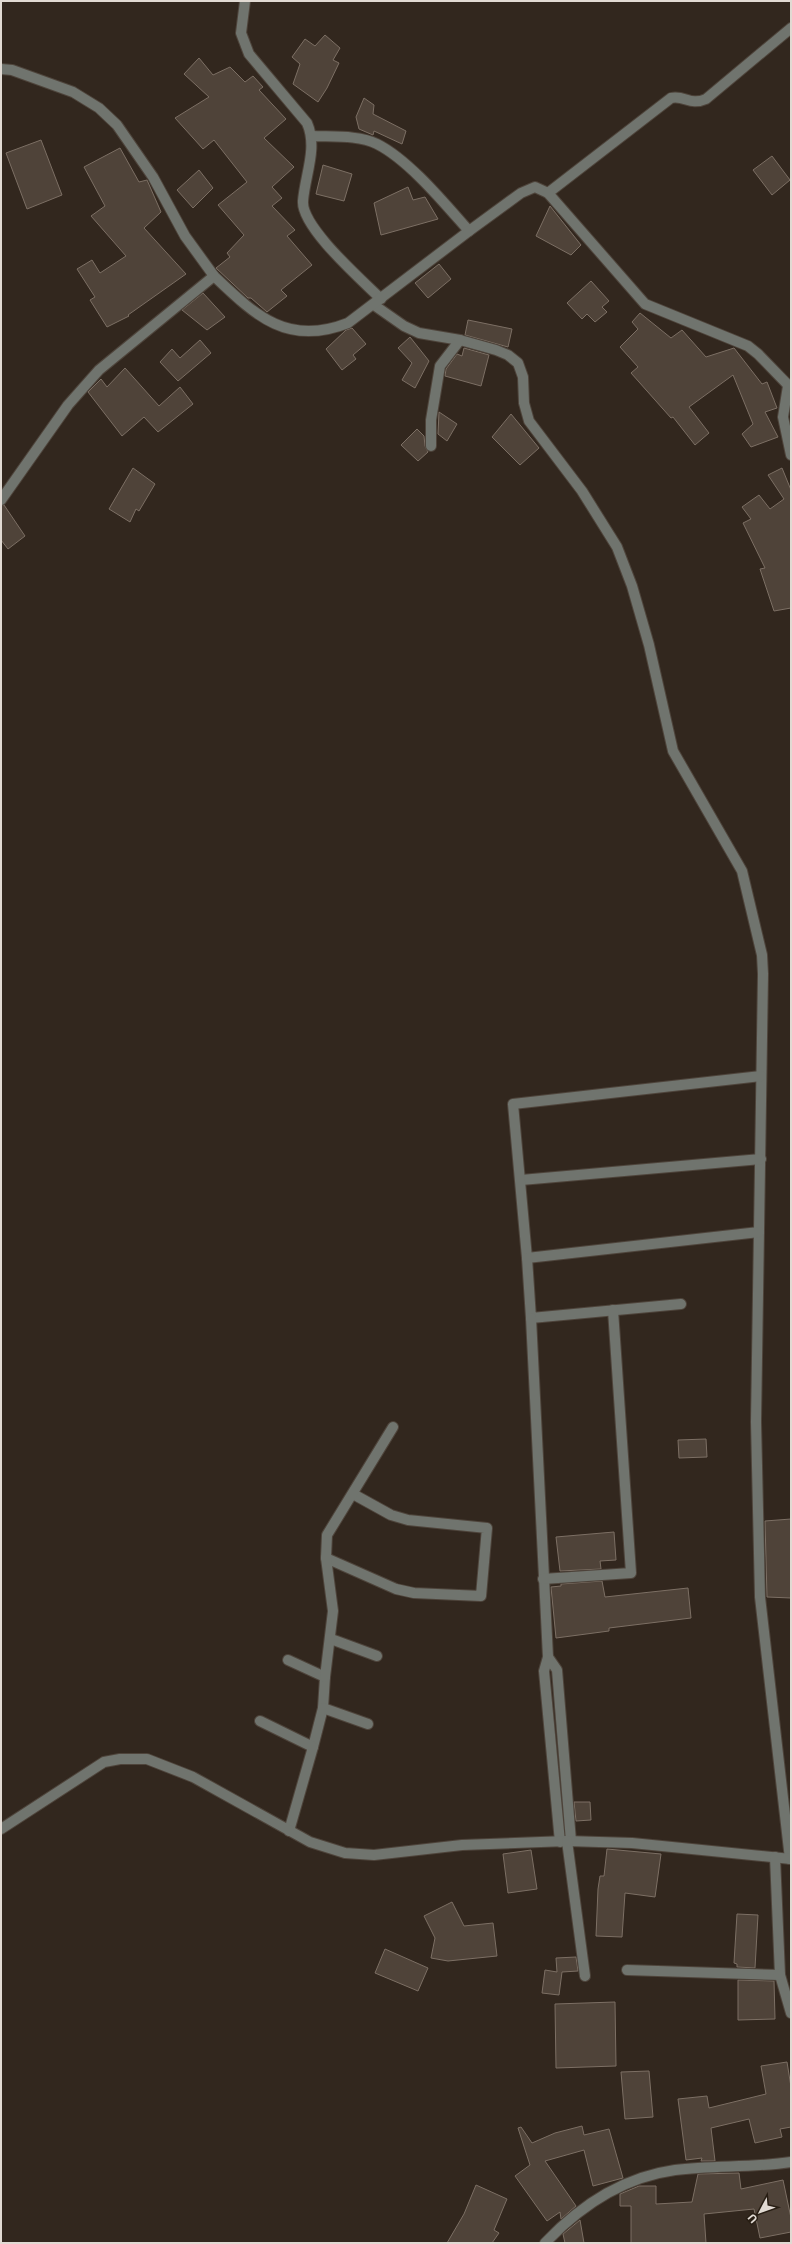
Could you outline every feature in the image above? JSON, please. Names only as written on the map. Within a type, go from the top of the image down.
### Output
[{"type":"street","points":[[1,1829],[104,1762],[120,1759],[147,1759],[193,1777],[289,1831],[327,1849],[345,1853],[374,1855],[462,1845],[566,1841],[632,1843],[791,1859],[760,1597],[756,1422],[761,1159],[762,954],[742,871],[673,751],[649,645],[632,586],[616,547],[582,491],[529,421],[524,403],[523,376],[518,363],[508,355],[496,350],[460,340],[419,333],[404,326],[377,302],[337,257],[305,216],[303,202],[312,136],[307,124],[249,54],[241,33],[245,1]]},
{"type":"street","points":[[548,193],[671,98],[677,97],[693,103],[706,99],[791,28]]},
{"type":"street","points":[[1,69],[12,70],[73,92],[99,108],[112,121],[153,177],[185,236],[214,276],[250,310],[274,324],[295,331],[331,330],[348,323],[469,231],[530,188],[540,188],[548,193],[645,304],[748,346],[758,354],[789,387],[783,417],[791,454]]},
{"type":"street","points":[[312,136],[353,139],[376,144],[403,163],[431,188],[469,231]]},
{"type":"street","points":[[1,500],[68,405],[99,370],[214,276]]},
{"type":"street","points":[[431,446],[432,420],[440,366],[460,340]]},
{"type":"street","points":[[585,1976],[566,1841],[557,1670],[548,1658],[543,1579],[532,1318],[528,1258],[513,1104],[761,1076]]},
{"type":"street","points":[[521,1180],[761,1159]]},
{"type":"street","points":[[528,1258],[759,1232]]},
{"type":"street","points":[[532,1318],[681,1304]]},
{"type":"street","points":[[543,1579],[631,1573],[613,1310]]},
{"type":"street","points":[[289,1831],[323,1708],[333,1611],[326,1558],[327,1535],[393,1427]]},
{"type":"street","points":[[326,1558],[396,1589],[408,1592],[481,1596],[487,1528],[408,1520],[391,1515],[352,1494]]},
{"type":"street","points":[[331,1639],[377,1656]]},
{"type":"street","points":[[288,1660],[325,1677]]},
{"type":"street","points":[[323,1708],[368,1724]]},
{"type":"street","points":[[260,1721],[313,1747]]},
{"type":"street","points":[[775,1857],[780,1975],[791,2013]]},
{"type":"street","points":[[627,1970],[780,1975]]},
{"type":"street","points":[[545,2243],[566,2221],[585,2207],[608,2192],[640,2179],[675,2170],[768,2166],[791,2162]]},
{"type":"building","points":[[325,35],[340,48],[333,60],[339,63],[327,88],[318,102],[293,84],[300,64],[292,57],[305,39],[315,46]]},
{"type":"building","points":[[199,58],[213,75],[230,67],[245,82],[253,76],[263,87],[259,90],[286,119],[264,138],[294,167],[272,187],[282,198],[272,206],[295,230],[287,236],[312,265],[281,290],[287,296],[267,312],[251,298],[248,298],[216,268],[230,257],[227,253],[244,235],[218,205],[247,182],[214,140],[203,149],[175,118],[209,97],[184,74]]},
{"type":"building","points":[[364,98],[374,105],[373,114],[406,131],[402,144],[374,131],[373,135],[359,129],[356,117]]},
{"type":"building","points":[[41,140],[62,195],[27,209],[6,153]]},
{"type":"building","points":[[120,148],[139,182],[147,180],[161,212],[144,228],[186,274],[128,315],[129,316],[107,327],[90,300],[95,297],[77,269],[92,260],[100,273],[126,256],[91,216],[105,206],[84,167]]},
{"type":"building","points":[[772,156],[790,180],[772,195],[753,170]]},
{"type":"building","points":[[323,165],[352,174],[344,201],[316,194]]},
{"type":"building","points":[[199,170],[213,188],[193,208],[177,190]]},
{"type":"building","points":[[408,187],[413,200],[425,197],[438,219],[381,235],[374,203]]},
{"type":"building","points":[[550,206],[581,245],[571,255],[536,236]]},
{"type":"building","points":[[439,264],[451,279],[428,298],[415,283]]},
{"type":"building","points":[[591,281],[609,301],[602,307],[607,312],[595,322],[587,314],[582,319],[567,303]]},
{"type":"building","points":[[203,293],[225,317],[207,330],[182,310]]},
{"type":"building","points":[[640,313],[671,338],[682,330],[706,357],[734,348],[762,384],[767,382],[777,408],[765,412],[778,437],[751,447],[742,434],[753,424],[733,375],[689,407],[709,433],[695,445],[673,417],[671,418],[631,373],[638,367],[620,347],[638,329],[632,322]]},
{"type":"building","points":[[468,320],[512,329],[508,347],[465,335]]},
{"type":"building","points":[[352,328],[366,344],[353,355],[356,359],[342,370],[326,349],[346,330]]},
{"type":"building","points":[[410,337],[429,361],[415,388],[402,380],[412,363],[398,348]]},
{"type":"building","points":[[200,340],[211,353],[178,381],[160,362],[172,349],[180,358]]},
{"type":"building","points":[[464,348],[489,355],[481,386],[445,376],[446,369],[457,354],[462,356]]},
{"type":"building","points":[[125,368],[159,406],[180,387],[193,404],[158,432],[144,417],[122,436],[88,392],[101,379],[107,387]]},
{"type":"building","points":[[439,412],[457,424],[447,441],[438,434]]},
{"type":"building","points":[[511,414],[539,448],[520,465],[492,437]]},
{"type":"building","points":[[417,429],[424,436],[425,446],[428,452],[418,461],[401,445]]},
{"type":"building","points":[[133,468],[155,484],[139,511],[136,509],[130,522],[109,509]]},
{"type":"building","points":[[782,468],[791,490],[791,608],[774,611],[760,569],[765,568],[743,523],[751,519],[742,507],[759,495],[770,509],[784,499],[768,475]]},
{"type":"building","points":[[4,505],[25,536],[8,549],[1,540],[1,506]]},
{"type":"building","points":[[706,1439],[707,1457],[679,1458],[678,1440]]},
{"type":"building","points":[[791,1519],[791,1598],[767,1597],[765,1521]]},
{"type":"building","points":[[614,1532],[616,1560],[600,1561],[601,1569],[560,1571],[556,1537]]},
{"type":"building","points":[[602,1581],[605,1597],[688,1588],[691,1618],[609,1628],[609,1631],[556,1638],[551,1587],[561,1586],[561,1584]]},
{"type":"building","points":[[574,1802],[590,1802],[591,1820],[576,1821]]},
{"type":"building","points":[[607,1849],[661,1854],[655,1897],[625,1893],[622,1937],[596,1936],[598,1889],[600,1876],[604,1876]]},
{"type":"building","points":[[531,1850],[537,1889],[508,1893],[503,1854]]},
{"type":"building","points":[[452,1902],[464,1926],[493,1923],[497,1956],[448,1961],[431,1958],[435,1938],[424,1916]]},
{"type":"building","points":[[737,1914],[758,1915],[755,1968],[737,1967],[737,1964],[734,1963]]},
{"type":"building","points":[[385,1949],[428,1968],[418,1991],[375,1973]]},
{"type":"building","points":[[576,1957],[578,1971],[562,1972],[559,1995],[542,1993],[545,1970],[557,1972],[556,1958]]},
{"type":"building","points":[[738,1980],[774,1981],[775,2019],[738,2020]]},
{"type":"building","points":[[615,2002],[616,2066],[556,2068],[555,2004]]},
{"type":"building","points":[[787,2062],[791,2087],[791,2127],[780,2129],[782,2137],[755,2143],[749,2119],[711,2128],[715,2161],[701,2161],[702,2158],[686,2160],[678,2099],[707,2096],[709,2108],[766,2094],[761,2066]]},
{"type":"building","points":[[649,2071],[653,2117],[625,2119],[621,2072]]},
{"type":"building","points":[[582,2126],[584,2135],[609,2129],[623,2178],[593,2186],[584,2150],[545,2161],[576,2206],[561,2219],[560,2212],[547,2221],[515,2176],[530,2165],[518,2128],[521,2127],[532,2143],[555,2133]]},
{"type":"building","points":[[739,2173],[741,2189],[783,2180],[791,2218],[791,2232],[760,2238],[754,2209],[704,2214],[706,2243],[631,2243],[631,2206],[620,2206],[620,2194],[639,2186],[656,2186],[656,2204],[692,2202],[698,2174]]},
{"type":"building","points":[[476,2185],[507,2199],[494,2230],[499,2233],[492,2243],[447,2243],[464,2214]]},
{"type":"building","points":[[580,2220],[584,2243],[565,2243],[563,2234]]}]
